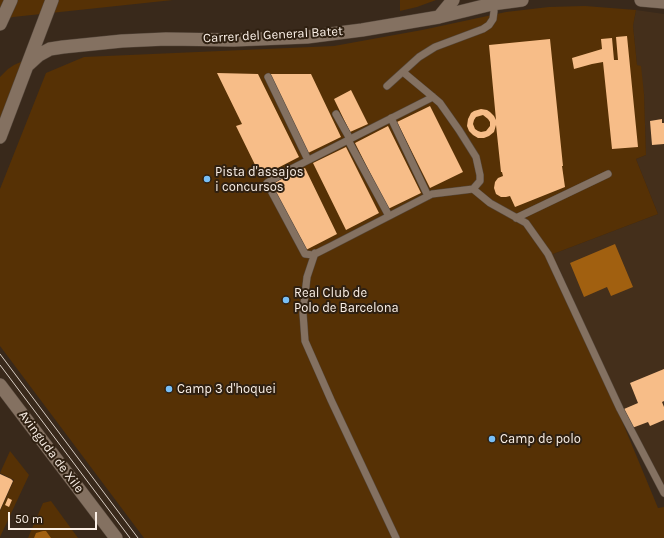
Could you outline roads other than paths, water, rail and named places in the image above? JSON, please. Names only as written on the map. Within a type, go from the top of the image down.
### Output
[{"type":"street","points":[[0,24],[12,0]]},
{"type":"street","points":[[0,137],[52,0]]},
{"type":"street","points":[[439,17],[453,0]]},
{"type":"street","name":"Carrer del General Batet","points":[[28,66],[38,55],[50,49],[64,47],[122,41],[200,39],[234,40],[307,37],[362,30],[439,17],[491,2],[522,0]]},
{"type":"street","points":[[641,0],[664,2]]},
{"type":"street","name":"Avinguda de Xile","points":[[0,385],[116,538]]},
{"type":"lane","points":[[387,86],[419,57],[435,47],[483,30],[493,19],[494,11],[491,2]]},
{"type":"lane","points":[[402,72],[433,97],[440,103],[460,130],[476,157],[480,181],[473,188],[432,194],[313,255],[305,254],[267,183],[308,160],[433,97]]},
{"type":"lane","points":[[268,77],[308,160]]},
{"type":"lane","points":[[336,114],[389,216]]},
{"type":"lane","points":[[391,118],[428,196]]},
{"type":"lane","points":[[516,218],[608,174]]},
{"type":"lane","points":[[473,188],[490,203],[526,223],[548,254],[620,409],[664,493]]},
{"type":"lane","points":[[315,254],[307,277],[303,313],[305,341],[396,538]]},
{"type":"tram line","points":[[0,354],[138,538]]},
{"type":"tram line","points":[[0,365],[130,538]]},
{"type":"place","name":"Pista d'assajos i concursos","points":[[207,179]]},
{"type":"place","name":"Real Club de Polo de Barcelona","points":[[286,300]]},
{"type":"place","name":"Camp 3 d'hoquei","points":[[169,389]]},
{"type":"place","name":"Camp de polo","points":[[492,439]]}]
